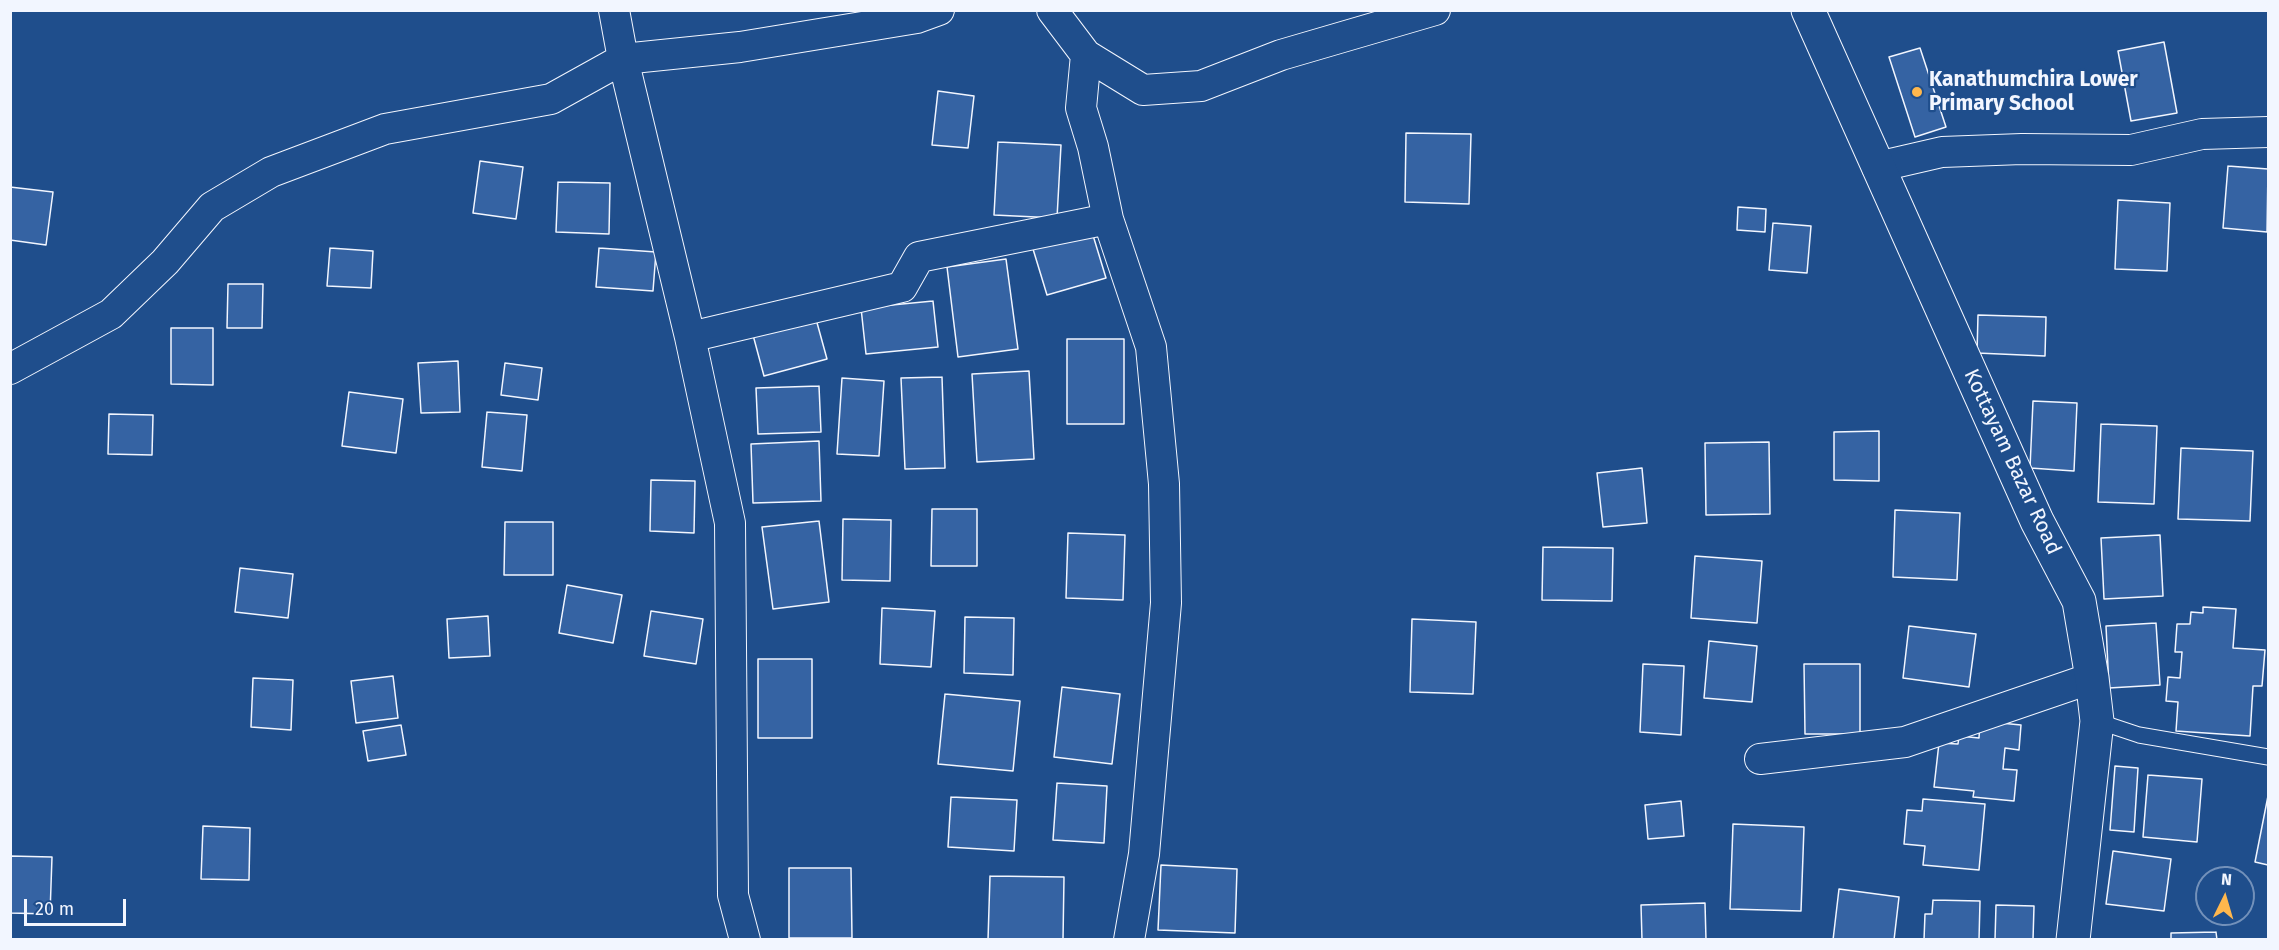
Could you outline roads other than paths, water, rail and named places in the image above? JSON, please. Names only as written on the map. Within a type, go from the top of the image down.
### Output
[{"type":"main road","name":"Kottayam Bazar Road","points":[[1808,10],[2037,521],[2079,601],[2097,721],[2073,939]]},
{"type":"street","points":[[614,10],[623,59],[690,337],[730,523],[733,895],[746,939]]},
{"type":"street","points":[[10,369],[111,314],[165,262],[212,207],[271,172],[385,129],[551,99],[623,59],[740,47],[917,18],[939,10]]},
{"type":"street","points":[[1052,10],[1086,55],[1143,90],[1202,86],[1281,55],[1435,10]]},
{"type":"street","points":[[1086,55],[1081,108],[1093,147],[1108,219],[1151,347],[1164,484],[1166,603],[1144,854],[1129,939]]},
{"type":"street","points":[[1877,167],[1942,152],[2022,149],[2131,150],[2202,134],[2268,132]]},
{"type":"street","points":[[690,337],[902,286],[919,257],[1108,219]]},
{"type":"street","points":[[1760,759],[1905,742],[2092,678]]},
{"type":"lane","points":[[2097,721],[2139,735],[2268,757]]},
{"type":"place","name":"Kanathumchira Lower Primary School","points":[[1917,92]]}]
